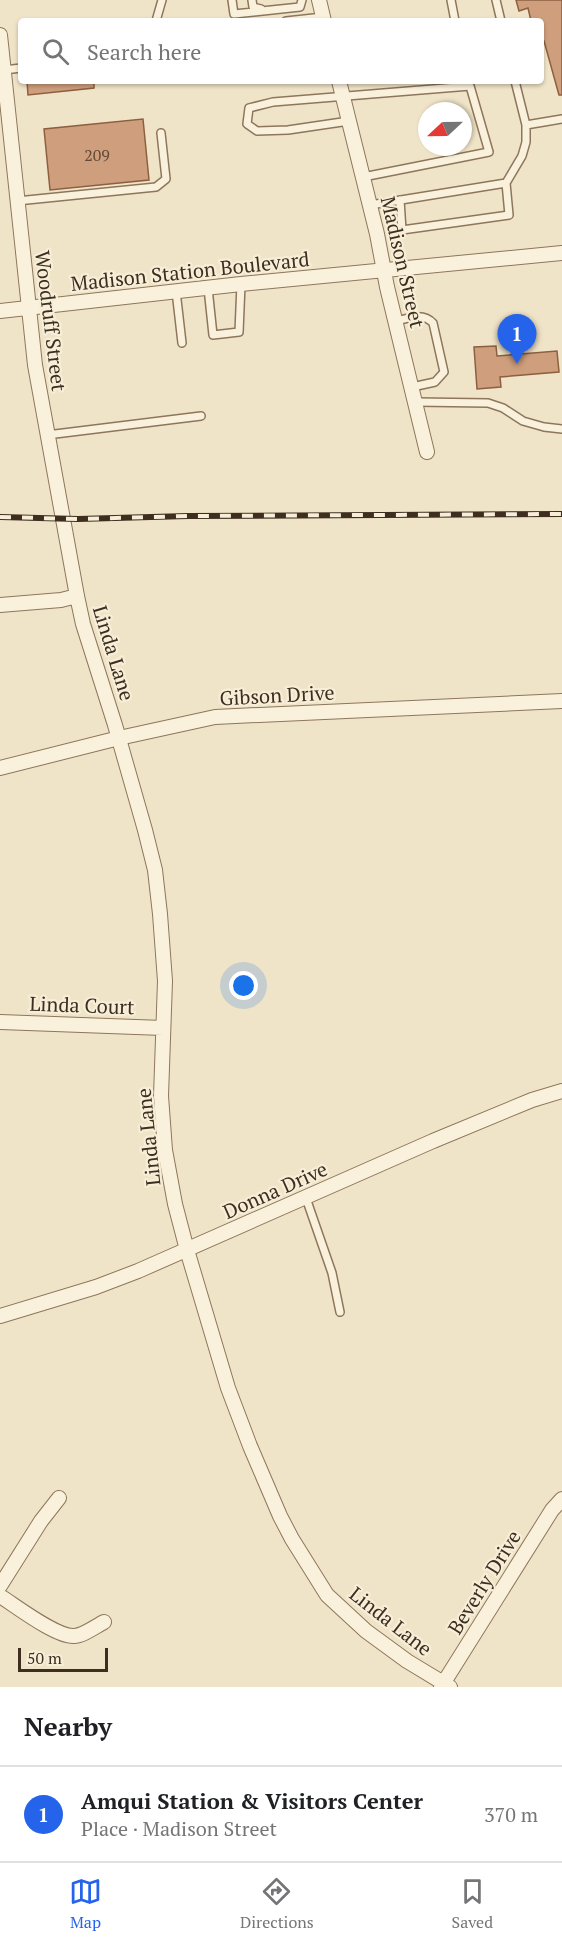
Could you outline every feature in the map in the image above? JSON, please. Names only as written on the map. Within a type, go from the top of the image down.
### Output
[{"type":"street","points":[[319,0],[323,18]]},
{"type":"street","name":"Woodruff Street","points":[[0,35],[28,309],[60,503]]},
{"type":"street","name":"Madison Street","points":[[340,84],[427,452]]},
{"type":"street","name":"Madison Station Boulevard","points":[[0,311],[241,284],[562,253]]},
{"type":"street","name":"Linda Lane","points":[[60,503],[83,624],[146,830],[155,870],[164,955],[161,1096],[165,1150],[175,1204],[187,1250],[228,1388],[266,1485],[292,1539],[316,1580],[327,1595],[347,1614],[407,1661],[445,1686]]},
{"type":"street","points":[[0,605],[61,600],[77,596]]},
{"type":"street","name":"Gibson Drive","points":[[0,768],[118,738],[215,717],[562,701]]},
{"type":"street","name":"Linda Court","points":[[0,1022],[163,1028]]},
{"type":"street","name":"Donna Drive","points":[[0,1316],[96,1287],[187,1250],[433,1141],[532,1100],[562,1091]]},
{"type":"street","points":[[0,1586],[41,1521],[59,1498]]},
{"type":"street","name":"Beverly Drive","points":[[445,1686],[552,1510],[562,1499]]},
{"type":"street","points":[[0,1596],[46,1626],[66,1634],[76,1636],[104,1622]]},
{"type":"lane","points":[[157,18],[162,0]]},
{"type":"lane","points":[[232,0],[234,14],[300,7],[300,0]]},
{"type":"lane","points":[[252,0],[253,7],[265,9],[291,6],[300,0]]},
{"type":"lane","points":[[451,0],[454,18]]},
{"type":"lane","points":[[496,0],[500,18]]},
{"type":"lane","points":[[4,70],[18,68]]},
{"type":"lane","points":[[400,200],[402,230],[508,215],[506,183],[522,156],[526,142],[526,125],[516,84]]},
{"type":"lane","points":[[349,121],[288,130],[257,131],[247,124],[249,108],[273,102],[470,86],[489,152],[363,177]]},
{"type":"lane","points":[[526,125],[562,118]]},
{"type":"lane","points":[[17,201],[156,187],[166,179],[161,133]]},
{"type":"lane","points":[[370,205],[506,183]]},
{"type":"lane","points":[[208,288],[213,335],[238,332],[241,284]]},
{"type":"lane","points":[[176,291],[182,343]]},
{"type":"lane","points":[[396,321],[422,316],[428,317],[433,323],[444,372],[435,382],[412,387]]},
{"type":"lane","points":[[416,402],[488,403],[503,408],[524,421],[562,429]]},
{"type":"lane","points":[[47,435],[201,416]]},
{"type":"lane","points":[[306,1198],[332,1272],[340,1312]]},
{"type":"building","points":[[516,0],[562,0],[562,95],[559,95],[544,41],[544,18],[530,18],[528,8],[519,11]]},
{"type":"building","points":[[27,84],[94,84],[94,88],[28,95]]},
{"type":"building","points":[[143,119],[149,180],[50,190],[44,129]]},
{"type":"building","points":[[496,346],[497,356],[557,351],[559,372],[500,377],[501,387],[477,389],[474,347]]},
{"type":"railway","points":[[0,517],[78,519],[188,516],[562,514]]},
{"type":"place","name":"Amqui Station & Visitors Center","points":[[517,364]]}]
